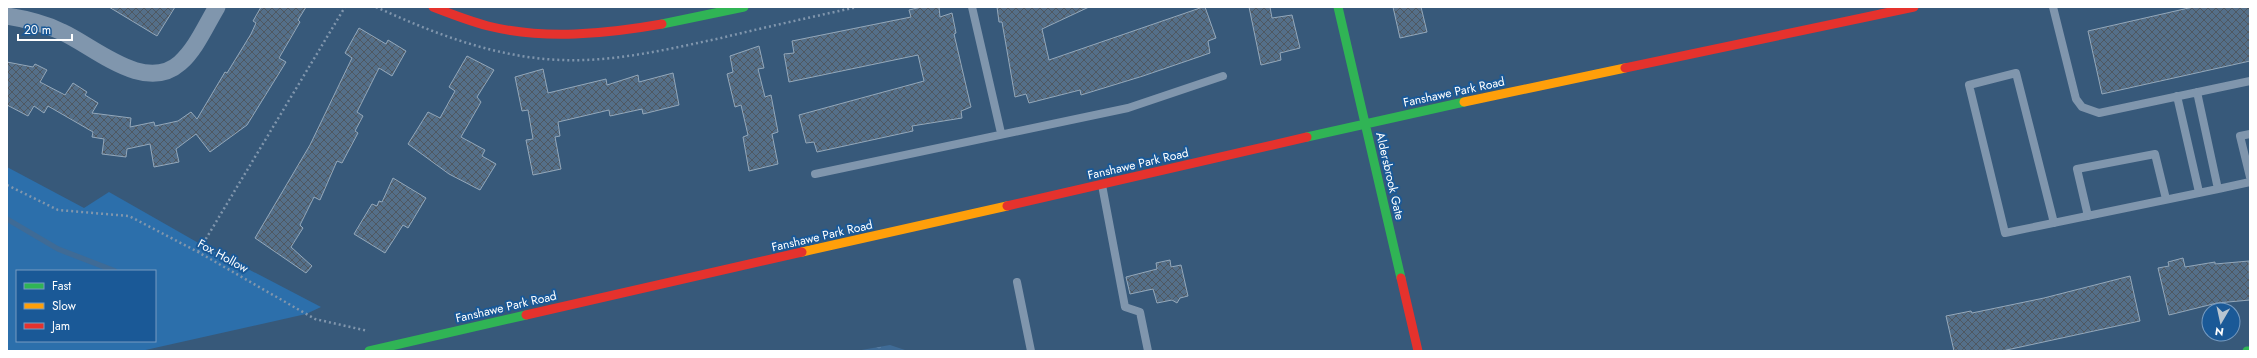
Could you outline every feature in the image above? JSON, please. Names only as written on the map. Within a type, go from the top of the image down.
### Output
[{"type":"main road","points":[[433,7],[496,28],[573,35],[667,24],[744,7]]},
{"type":"main road","name":"Aldersbrook Gate","points":[[1338,7],[1418,351]]},
{"type":"main road","name":"Fanshawe Park Road","points":[[369,351],[1366,124],[1914,7]]},
{"type":"main road","points":[[412,340],[414,351]]},
{"type":"street","points":[[7,16],[32,20],[62,32],[130,70],[146,74],[171,69],[181,62],[217,7]]},
{"type":"lane","points":[[972,7],[1001,133]]},
{"type":"lane","points":[[2053,7],[2072,88],[2076,99],[2082,106],[2099,113],[2250,81]]},
{"type":"lane","points":[[2054,223],[2016,73],[1969,85],[2005,233],[2054,223],[2088,216],[2199,192],[2250,182]]},
{"type":"lane","points":[[815,174],[1001,133],[1128,108],[1223,76]]},
{"type":"lane","points":[[2196,92],[2218,189]]},
{"type":"lane","points":[[2177,96],[2199,192]]},
{"type":"lane","points":[[2250,134],[2240,136],[2250,177]]},
{"type":"lane","points":[[2088,216],[2077,169],[2155,154],[2166,199]]},
{"type":"lane","points":[[1102,185],[1124,307],[1140,312],[1148,351]]},
{"type":"lane","points":[[1017,282],[1031,351]]},
{"type":"path","points":[[198,252],[345,7]]},
{"type":"path","points":[[376,7],[448,36]]},
{"type":"path","points":[[681,47],[857,7]]},
{"type":"path","name":"Fox Hollow","points":[[7,185],[58,210],[129,216],[198,252],[315,319],[375,332]]},
{"type":"shaded area","points":[[7,167],[84,208],[109,192],[202,245],[321,307],[306,314],[141,351],[7,351]]},
{"type":"water","points":[[890,345],[908,351],[856,351]]},
{"type":"building","points":[[109,7],[175,7],[157,36]]},
{"type":"building","points":[[261,7],[306,7],[298,20],[300,22],[279,58],[286,62],[247,125],[210,152],[196,134],[176,149],[179,162],[154,167],[150,144],[127,149],[126,157],[102,154],[104,139],[92,137],[93,132],[48,106],[44,113],[34,106],[28,116],[7,105],[7,62],[33,67],[35,64],[47,70],[40,82],[65,95],[73,83],[87,92],[85,95],[98,103],[92,113],[131,118],[130,127],[154,122],[155,126],[178,121],[191,112],[197,119],[225,72],[227,73],[251,34],[256,23],[253,21]]},
{"type":"building","points":[[921,7],[939,7],[940,17],[952,13],[956,33],[954,34],[971,107],[961,111],[962,118],[912,126],[913,131],[817,152],[814,142],[806,143],[799,115],[924,81],[918,55],[789,82],[784,54],[794,53],[792,41],[911,17],[909,10]]},
{"type":"building","points":[[997,7],[1089,7],[1042,29],[1049,60],[1203,7],[1205,7],[1216,38],[1208,41],[1210,53],[1081,95],[1080,90],[1029,103],[1026,94],[1015,97],[1002,22],[999,22]]},
{"type":"building","points":[[1249,7],[1270,7],[1272,18],[1292,15],[1300,48],[1280,53],[1281,60],[1261,65]]},
{"type":"building","points":[[1393,7],[1421,7],[1427,32],[1400,38]]},
{"type":"building","points":[[2193,7],[2250,7],[2250,61],[2102,94],[2088,31]]},
{"type":"building","points":[[359,28],[386,44],[388,40],[406,51],[392,76],[379,68],[357,112],[363,116],[355,131],[358,133],[342,163],[337,161],[320,200],[314,197],[300,225],[303,228],[291,247],[312,266],[306,273],[255,238],[310,145],[352,58],[345,53]]},
{"type":"building","points":[[759,46],[764,68],[758,69],[765,97],[771,95],[778,132],[772,134],[778,164],[749,171],[743,137],[748,135],[741,105],[735,107],[727,74],[733,72],[730,56]]},
{"type":"building","points":[[467,56],[494,70],[477,97],[481,102],[461,137],[485,150],[482,156],[496,164],[480,190],[449,174],[408,144],[428,112],[440,118],[455,91],[449,87]]},
{"type":"building","points":[[543,69],[548,93],[606,79],[607,85],[638,75],[639,82],[673,73],[679,105],[643,114],[642,109],[610,116],[609,110],[558,122],[560,136],[555,137],[561,169],[533,175],[526,140],[533,139],[528,110],[522,111],[515,77]]},
{"type":"building","points":[[393,178],[426,198],[408,228],[403,225],[385,253],[354,234],[372,204],[377,206],[379,201],[382,202]]},
{"type":"building","points":[[2183,258],[2185,267],[2215,262],[2215,264],[2249,261],[2250,300],[2201,302],[2201,307],[2169,315],[2158,268],[2169,266],[2168,262]]},
{"type":"building","points":[[1170,260],[1171,267],[1181,265],[1188,296],[1180,298],[1177,303],[1172,300],[1157,303],[1153,289],[1130,294],[1126,277],[1157,269],[1156,263]]},
{"type":"building","points":[[2130,276],[2140,321],[2002,351],[1954,351],[1946,316],[1971,311],[1972,313],[2044,298]]},
{"type":"waterway","points":[[7,219],[58,249],[112,270]]},
{"type":"traffic: fast","points":[[662,24],[744,7]]},
{"type":"traffic: fast","points":[[1338,7],[1401,278]]},
{"type":"traffic: fast","points":[[1307,137],[1464,102]]},
{"type":"traffic: fast","points":[[369,351],[526,315]]},
{"type":"traffic: slow","points":[[1464,102],[1625,68]]},
{"type":"traffic: slow","points":[[802,252],[1007,206]]},
{"type":"traffic: jam","points":[[433,7],[488,26],[531,33],[597,33],[662,24]]},
{"type":"traffic: jam","points":[[1625,68],[1914,7]]},
{"type":"traffic: jam","points":[[1007,206],[1307,137]]},
{"type":"traffic: jam","points":[[526,315],[802,252]]},
{"type":"traffic: jam","points":[[1401,278],[1418,351]]}]
